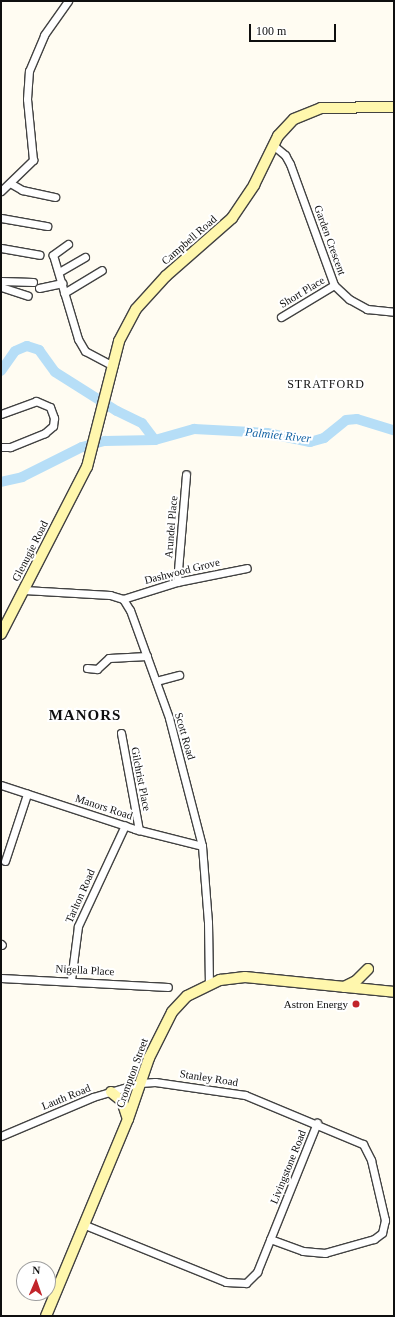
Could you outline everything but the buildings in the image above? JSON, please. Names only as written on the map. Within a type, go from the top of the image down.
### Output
[{"type":"street","points":[[1,191],[33,160],[27,99],[29,71],[44,35],[68,1]]},
{"type":"street","name":"Campbell Road","points":[[80,479],[91,452],[113,366],[132,314],[166,276],[232,218],[254,184],[273,145],[289,123],[310,111],[327,107],[394,107]]},
{"type":"street","name":"Garden Crescent","points":[[273,145],[287,158],[334,285],[359,305],[394,312]]},
{"type":"street","points":[[10,183],[22,190],[55,197]]},
{"type":"street","points":[[1,218],[47,226]]},
{"type":"street","points":[[68,244],[53,253],[64,293],[82,347],[113,366]]},
{"type":"street","points":[[1,248],[39,255]]},
{"type":"street","points":[[59,272],[85,257]]},
{"type":"street","points":[[64,293],[102,270]]},
{"type":"street","points":[[1,281],[32,282]]},
{"type":"street","points":[[39,288],[62,283]]},
{"type":"street","name":"Short Place","points":[[281,317],[334,285]]},
{"type":"street","points":[[1,287],[28,296]]},
{"type":"street","points":[[1,414],[36,401],[50,407],[54,418],[53,426],[45,433],[10,447],[1,447]]},
{"type":"street","name":"Arundel Place","points":[[177,582],[186,474]]},
{"type":"street","name":"Glenugie Road","points":[[1,634],[80,479]]},
{"type":"street","name":"Dashwood Grove","points":[[122,599],[177,582],[247,568]]},
{"type":"street","points":[[24,590],[110,595],[122,599]]},
{"type":"street","name":"Scott Road","points":[[122,599],[147,656],[169,718],[202,846],[208,922],[209,984]]},
{"type":"street","points":[[87,668],[97,668],[109,658],[147,656]]},
{"type":"street","points":[[156,681],[179,674]]},
{"type":"street","name":"Gilchrist Place","points":[[121,734],[139,830]]},
{"type":"street","name":"Manors Road","points":[[1,785],[139,830],[202,846]]},
{"type":"street","points":[[5,861],[27,794]]},
{"type":"street","name":"Tarlton Road","points":[[71,980],[78,926],[125,825]]},
{"type":"street","points":[[344,986],[356,981],[368,969]]},
{"type":"street","name":"Crompton Street","points":[[46,1316],[128,1119],[149,1058],[172,1012],[187,996],[209,984],[225,979],[245,977],[394,992]]},
{"type":"street","name":"Nigella Place","points":[[1,978],[71,980],[168,987]]},
{"type":"street","name":"Lauth Road","points":[[1,1136],[111,1092],[140,1083]]},
{"type":"street","name":"Stanley Road","points":[[140,1083],[166,1083],[230,1091],[317,1123]]},
{"type":"street","points":[[111,1092],[122,1101],[128,1119]]},
{"type":"street","name":"Livingstone Road","points":[[85,1225],[238,1285],[246,1283],[254,1276],[317,1123],[354,1138],[366,1148],[385,1229],[374,1239],[325,1254],[303,1251],[270,1239]]},
{"type":"waterway","name":"Palmiet River","points":[[1,371],[15,351],[27,346],[39,350],[55,372],[117,411],[142,423],[155,440],[194,429],[267,433],[310,442],[324,438],[346,420],[357,419],[394,430]]},
{"type":"waterway","name":"Palmiet River","points":[[1,482],[22,477],[82,447],[105,441],[155,440]]},
{"type":"place","name":"Astron Energy","points":[[356,1004]]},
{"type":"district","name":"STRATFORD","points":[[326,385]]},
{"type":"district","name":"MANORS","points":[[85,716]]}]
